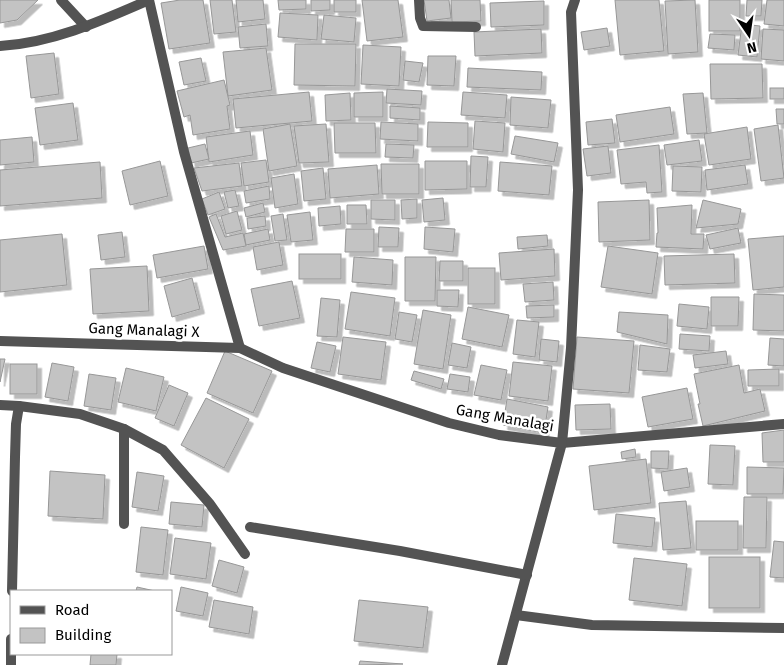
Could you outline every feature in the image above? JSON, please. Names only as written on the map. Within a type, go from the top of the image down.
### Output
[{"type":"street","points":[[61,0],[86,27]]},
{"type":"street","points":[[0,46],[22,45],[86,27],[149,0],[184,152],[240,348]]},
{"type":"street","points":[[419,0],[420,18],[423,26],[476,27]]},
{"type":"street","points":[[575,0],[572,12],[578,190],[571,348],[562,443],[784,424]]},
{"type":"street","name":"Gang Manalagi X","points":[[0,341],[240,348],[283,368]]},
{"type":"street","name":"Gang Manalagi","points":[[283,368],[449,423],[499,435],[562,443],[502,665]]},
{"type":"street","points":[[0,405],[80,414],[124,429],[164,450],[210,504],[245,554]]},
{"type":"street","points":[[12,590],[16,424],[20,406]]},
{"type":"street","points":[[124,429],[124,524]]},
{"type":"street","points":[[250,528],[400,551],[527,575]]},
{"type":"street","points":[[516,614],[592,624],[784,628]]},
{"type":"building","points":[[0,0],[38,0],[17,20],[0,23]]},
{"type":"building","points":[[180,0],[203,0],[210,43],[169,49],[161,3]]},
{"type":"building","points":[[210,0],[232,0],[236,32],[214,34]]},
{"type":"building","points":[[236,0],[263,0],[265,19],[238,22]]},
{"type":"building","points":[[278,0],[306,0],[306,9],[279,10]]},
{"type":"building","points":[[311,0],[330,0],[330,10],[311,11]]},
{"type":"building","points":[[334,0],[356,0],[356,12],[334,12]]},
{"type":"building","points":[[362,0],[398,0],[403,37],[367,41]]},
{"type":"building","points":[[424,0],[449,0],[451,18],[427,21]]},
{"type":"building","points":[[451,0],[480,0],[481,21],[452,22]]},
{"type":"building","points":[[615,0],[659,0],[664,51],[620,55]]},
{"type":"building","points":[[695,0],[698,52],[668,54],[665,1]]},
{"type":"building","points":[[709,0],[740,0],[740,31],[709,31]]},
{"type":"building","points":[[747,0],[762,0],[761,16],[746,16]]},
{"type":"building","points":[[767,0],[784,0],[784,26],[764,24]]},
{"type":"building","points":[[544,1],[544,25],[491,27],[490,3]]},
{"type":"building","points":[[280,13],[318,15],[317,40],[278,37]]},
{"type":"building","points":[[324,15],[356,18],[354,42],[321,39]]},
{"type":"building","points":[[266,24],[268,46],[240,48],[238,27]]},
{"type":"building","points":[[742,24],[760,26],[757,57],[738,55]]},
{"type":"building","points":[[607,28],[610,46],[584,50],[581,32]]},
{"type":"building","points":[[541,29],[542,53],[475,56],[474,32]]},
{"type":"building","points":[[763,29],[784,30],[784,61],[761,59]]},
{"type":"building","points":[[710,34],[735,35],[734,50],[708,48]]},
{"type":"building","points":[[295,44],[356,44],[355,86],[294,85]]},
{"type":"building","points":[[363,45],[401,47],[399,86],[361,84]]},
{"type":"building","points":[[266,48],[272,90],[228,96],[223,52]]},
{"type":"building","points":[[54,53],[59,94],[31,98],[26,56]]},
{"type":"building","points":[[428,56],[456,56],[454,86],[427,85]]},
{"type":"building","points":[[201,58],[206,81],[184,85],[179,62]]},
{"type":"building","points":[[405,61],[423,63],[419,82],[403,80]]},
{"type":"building","points":[[710,64],[762,64],[763,98],[711,99]]},
{"type":"building","points":[[468,68],[542,72],[541,90],[467,87]]},
{"type":"building","points":[[224,80],[230,105],[227,106],[230,129],[193,135],[190,115],[184,117],[177,91]]},
{"type":"building","points":[[770,88],[784,88],[784,99],[770,99]]},
{"type":"building","points":[[387,89],[422,91],[421,105],[386,103]]},
{"type":"building","points":[[309,92],[312,121],[236,128],[233,99]]},
{"type":"building","points":[[383,92],[383,117],[354,117],[354,93]]},
{"type":"building","points":[[463,92],[507,95],[505,118],[461,115]]},
{"type":"building","points":[[350,93],[351,120],[326,121],[325,95]]},
{"type":"building","points":[[703,93],[707,133],[687,134],[683,94]]},
{"type":"building","points":[[511,97],[551,100],[548,128],[510,125]]},
{"type":"building","points":[[73,103],[78,140],[40,145],[35,108]]},
{"type":"building","points":[[390,106],[420,108],[420,120],[390,118]]},
{"type":"building","points":[[670,107],[674,134],[620,142],[616,115]]},
{"type":"building","points":[[776,109],[784,109],[784,124],[777,124]]},
{"type":"building","points":[[612,119],[615,143],[588,145],[586,122]]},
{"type":"building","points":[[475,121],[505,123],[503,152],[473,149]]},
{"type":"building","points":[[381,122],[418,124],[418,141],[380,139]]},
{"type":"building","points":[[428,122],[468,123],[468,147],[427,147]]},
{"type":"building","points":[[334,123],[375,123],[376,153],[335,153]]},
{"type":"building","points":[[290,124],[297,166],[269,171],[263,129]]},
{"type":"building","points":[[326,124],[329,162],[299,163],[294,126]]},
{"type":"building","points":[[778,125],[784,178],[761,181],[754,129]]},
{"type":"building","points":[[747,127],[751,159],[709,165],[704,134]]},
{"type":"building","points":[[250,131],[253,155],[209,162],[206,137]]},
{"type":"building","points":[[515,136],[558,143],[554,162],[511,154]]},
{"type":"building","points":[[32,137],[34,162],[0,165],[0,140]]},
{"type":"building","points":[[699,140],[702,161],[667,165],[664,145]]},
{"type":"building","points":[[205,144],[209,159],[191,163],[188,148]]},
{"type":"building","points":[[386,144],[414,145],[413,158],[385,157]]},
{"type":"building","points":[[659,145],[662,192],[647,193],[646,182],[621,184],[617,150]]},
{"type":"building","points":[[608,146],[611,173],[587,176],[583,149]]},
{"type":"building","points":[[471,156],[488,157],[486,187],[470,187]]},
{"type":"building","points":[[266,160],[269,182],[244,186],[241,163]]},
{"type":"building","points":[[160,161],[168,196],[130,205],[122,171]]},
{"type":"building","points":[[425,161],[467,161],[467,189],[425,190]]},
{"type":"building","points":[[100,162],[102,198],[0,206],[0,170]]},
{"type":"building","points":[[500,162],[552,166],[549,195],[498,191]]},
{"type":"building","points":[[239,163],[242,186],[202,191],[194,168]]},
{"type":"building","points":[[381,164],[419,164],[419,194],[382,194]]},
{"type":"building","points":[[377,165],[379,194],[330,198],[328,169]]},
{"type":"building","points":[[745,165],[748,184],[707,190],[705,170]]},
{"type":"building","points":[[673,166],[702,167],[701,192],[672,191]]},
{"type":"building","points":[[323,168],[326,199],[304,201],[301,171]]},
{"type":"building","points":[[294,174],[298,204],[275,208],[271,178]]},
{"type":"building","points":[[269,186],[270,199],[246,203],[244,191]]},
{"type":"building","points":[[235,190],[239,206],[228,208],[224,192]]},
{"type":"building","points":[[219,192],[225,209],[208,215],[202,199]]},
{"type":"building","points":[[443,198],[445,220],[424,222],[422,200]]},
{"type":"building","points":[[417,199],[417,218],[402,219],[401,200]]},
{"type":"building","points":[[371,200],[395,200],[395,220],[371,219]]},
{"type":"building","points":[[649,200],[650,240],[599,242],[598,202]]},
{"type":"building","points":[[703,200],[741,209],[738,224],[696,228]]},
{"type":"building","points":[[263,203],[265,212],[246,217],[244,208]]},
{"type":"building","points":[[347,205],[366,205],[367,224],[347,224]]},
{"type":"building","points":[[692,205],[691,234],[704,234],[703,249],[656,247],[658,233],[657,208]]},
{"type":"building","points":[[340,206],[341,224],[319,226],[318,208]]},
{"type":"building","points":[[237,211],[242,230],[226,234],[221,216]]},
{"type":"building","points":[[310,212],[313,240],[291,242],[287,215]]},
{"type":"building","points":[[216,214],[225,237],[243,233],[246,246],[223,250],[209,217]]},
{"type":"building","points":[[283,214],[287,240],[275,241],[271,216]]},
{"type":"building","points":[[265,216],[266,226],[248,229],[247,218]]},
{"type":"building","points":[[379,227],[399,228],[398,247],[378,247]]},
{"type":"building","points":[[425,227],[455,229],[453,252],[424,249]]},
{"type":"building","points":[[738,228],[741,243],[710,249],[706,235]]},
{"type":"building","points":[[268,229],[270,240],[246,245],[244,234]]},
{"type":"building","points":[[346,229],[374,229],[374,252],[345,252]]},
{"type":"building","points":[[122,232],[125,257],[101,260],[98,235]]},
{"type":"building","points":[[62,234],[67,285],[0,292],[0,240]]},
{"type":"building","points":[[547,235],[548,246],[518,249],[517,237]]},
{"type":"building","points":[[784,236],[784,287],[753,290],[748,239]]},
{"type":"building","points":[[279,242],[283,265],[257,270],[253,247]]},
{"type":"building","points":[[204,246],[208,269],[157,278],[153,255]]},
{"type":"building","points":[[608,246],[658,253],[652,294],[601,287]]},
{"type":"building","points":[[554,249],[555,276],[501,280],[499,253]]},
{"type":"building","points":[[299,254],[341,254],[341,279],[299,279]]},
{"type":"building","points":[[734,254],[735,283],[665,285],[664,256]]},
{"type":"building","points":[[354,257],[393,260],[392,285],[352,282]]},
{"type":"building","points":[[405,257],[436,257],[435,301],[405,301]]},
{"type":"building","points":[[440,261],[463,261],[463,281],[439,281]]},
{"type":"building","points":[[147,266],[149,311],[93,314],[90,269]]},
{"type":"building","points":[[468,268],[495,268],[495,304],[468,304]]},
{"type":"building","points":[[192,278],[200,309],[172,317],[164,286]]},
{"type":"building","points":[[292,281],[300,318],[259,326],[251,289]]},
{"type":"building","points":[[553,282],[554,300],[525,302],[523,284]]},
{"type":"building","points":[[437,290],[459,290],[458,307],[437,306]]},
{"type":"building","points":[[351,292],[395,298],[390,336],[345,329]]},
{"type":"building","points":[[754,294],[784,295],[784,331],[753,330]]},
{"type":"building","points":[[711,297],[739,297],[738,326],[711,326]]},
{"type":"building","points":[[321,298],[340,300],[337,337],[317,336]]},
{"type":"building","points":[[679,304],[709,307],[707,329],[677,326]]},
{"type":"building","points":[[554,305],[554,317],[527,318],[526,306]]},
{"type":"building","points":[[468,307],[509,315],[502,347],[462,339]]},
{"type":"building","points":[[423,310],[451,315],[443,369],[414,364]]},
{"type":"building","points":[[399,312],[417,315],[412,342],[395,339]]},
{"type":"building","points":[[619,312],[668,315],[667,344],[617,332]]},
{"type":"building","points":[[517,320],[539,322],[535,357],[513,354]]},
{"type":"building","points":[[680,334],[710,336],[709,351],[679,349]]},
{"type":"building","points":[[343,337],[386,342],[381,380],[338,374]]},
{"type":"building","points":[[577,337],[634,341],[629,393],[573,389]]},
{"type":"building","points":[[770,338],[784,339],[784,366],[768,365]]},
{"type":"building","points":[[541,339],[559,341],[557,362],[539,360]]},
{"type":"building","points":[[317,342],[336,346],[330,372],[311,368]]},
{"type":"building","points":[[452,343],[471,347],[467,368],[448,365]]},
{"type":"building","points":[[640,345],[670,349],[667,372],[638,370]]},
{"type":"building","points":[[225,351],[272,371],[253,413],[207,393]]},
{"type":"building","points":[[726,351],[728,364],[695,368],[693,355]]},
{"type":"building","points":[[0,359],[5,359],[0,382]]},
{"type":"building","points":[[513,362],[552,366],[548,401],[509,396]]},
{"type":"building","points":[[52,363],[74,367],[68,401],[45,397]]},
{"type":"building","points":[[10,364],[37,364],[37,394],[10,394]]},
{"type":"building","points":[[481,365],[507,370],[501,400],[474,395]]},
{"type":"building","points":[[739,365],[744,393],[760,389],[765,411],[703,426],[694,374]]},
{"type":"building","points":[[126,368],[164,377],[156,411],[118,402]]},
{"type":"building","points":[[779,369],[779,386],[748,386],[748,370]]},
{"type":"building","points":[[414,371],[444,379],[441,389],[411,380]]},
{"type":"building","points":[[89,374],[116,378],[111,410],[84,406]]},
{"type":"building","points":[[450,374],[470,377],[468,392],[447,389]]},
{"type":"building","points":[[169,385],[188,393],[174,426],[155,418]]},
{"type":"building","points":[[687,388],[693,419],[648,427],[642,397]]},
{"type":"building","points":[[206,398],[249,419],[224,468],[181,445]]},
{"type":"building","points":[[507,399],[548,407],[544,433],[503,425]]},
{"type":"building","points":[[610,404],[611,429],[576,430],[575,405]]},
{"type":"building","points":[[784,430],[784,462],[763,462],[762,433]]},
{"type":"building","points":[[710,445],[735,446],[733,485],[708,484]]},
{"type":"building","points":[[635,449],[636,457],[622,459],[621,452]]},
{"type":"building","points":[[651,451],[669,451],[668,469],[651,468]]},
{"type":"building","points":[[646,459],[651,503],[594,510],[589,466]]},
{"type":"building","points":[[747,467],[784,468],[783,494],[747,494]]},
{"type":"building","points":[[687,468],[690,487],[664,491],[661,472]]},
{"type":"building","points":[[50,471],[105,475],[103,519],[48,516]]},
{"type":"building","points":[[137,472],[164,476],[158,511],[132,507]]},
{"type":"building","points":[[744,497],[767,497],[766,548],[743,548]]},
{"type":"building","points":[[686,501],[691,548],[663,550],[659,503]]},
{"type":"building","points":[[171,502],[204,505],[202,527],[169,524]]},
{"type":"building","points":[[616,514],[655,518],[652,547],[613,543]]},
{"type":"building","points":[[696,521],[738,521],[738,550],[696,550]]},
{"type":"building","points":[[141,527],[168,530],[163,575],[136,572]]},
{"type":"building","points":[[175,538],[211,543],[206,579],[170,574]]},
{"type":"building","points":[[774,541],[784,542],[784,578],[770,577]]},
{"type":"building","points":[[709,557],[760,557],[760,608],[709,608]]},
{"type":"building","points":[[634,558],[687,564],[682,606],[629,600]]},
{"type":"building","points":[[219,560],[244,567],[237,593],[212,586]]},
{"type":"building","points":[[137,587],[150,590],[136,590]]},
{"type":"building","points":[[181,587],[208,593],[203,616],[176,611]]},
{"type":"building","points":[[214,600],[253,607],[249,634],[209,627]]},
{"type":"building","points":[[359,600],[428,607],[423,648],[354,641]]},
{"type":"building","points":[[91,655],[117,655],[116,665],[90,665]]},
{"type":"building","points":[[360,661],[403,664],[359,665]]}]
